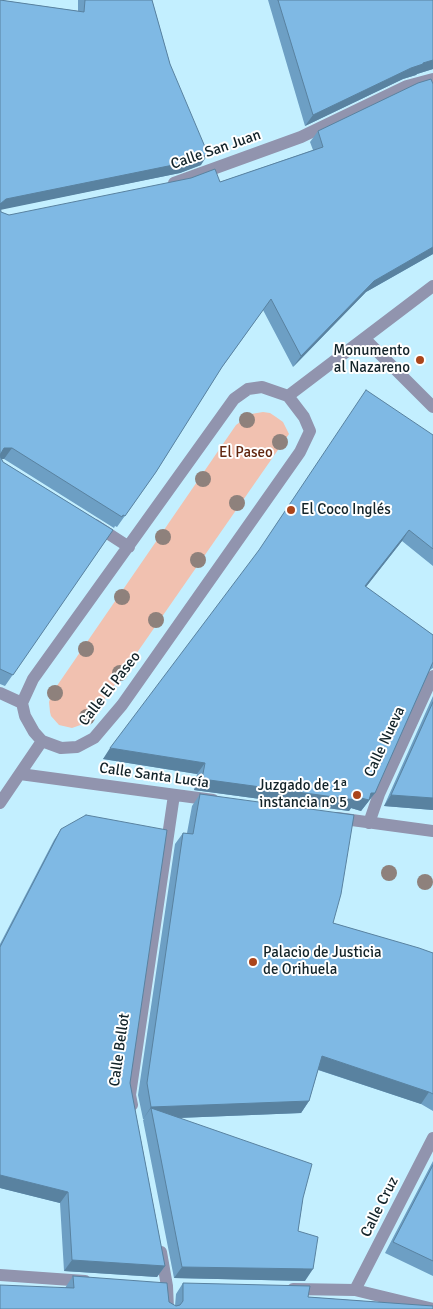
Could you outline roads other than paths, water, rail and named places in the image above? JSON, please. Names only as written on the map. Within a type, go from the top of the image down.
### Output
[{"type":"street","name":"Calle San Juan","points":[[162,185],[182,181],[301,137],[407,86],[433,80]]},
{"type":"street","points":[[0,803],[42,741],[34,732],[25,716],[22,703],[33,679],[234,399],[248,389],[262,387],[288,396],[433,286]]},
{"type":"street","points":[[365,339],[433,406]]},
{"type":"street","name":"Calle El Paseo","points":[[42,741],[60,748],[77,746],[94,738],[122,705],[300,452],[310,431],[304,417],[288,396]]},
{"type":"street","points":[[81,516],[129,547]]},
{"type":"street","name":"Calle Nueva","points":[[369,823],[379,794],[433,676]]},
{"type":"street","points":[[0,693],[22,703]]},
{"type":"street","name":"Calle Santa Lucía","points":[[20,774],[223,802]]},
{"type":"street","name":"Calle Bellot","points":[[134,1114],[130,1095],[174,795]]},
{"type":"street","points":[[320,816],[433,831]]},
{"type":"street","name":"Calle Cruz","points":[[355,1290],[433,1138]]},
{"type":"street","points":[[158,1238],[167,1286],[168,1309]]},
{"type":"street","points":[[0,1276],[98,1282]]},
{"type":"street","points":[[276,1288],[355,1290],[433,1309]]},
{"type":"place","name":"Monumento al Nazareno","points":[[420,360]]},
{"type":"place","name":"El Coco Inglés","points":[[291,510]]},
{"type":"place","name":"Juzgado de 1ª instancia nº 5","points":[[357,795]]},
{"type":"place","name":"Palacio de Justicia de Orihuela","points":[[253,962]]},
{"type":"park label","name":"El Paseo","points":[[246,453]]}]
